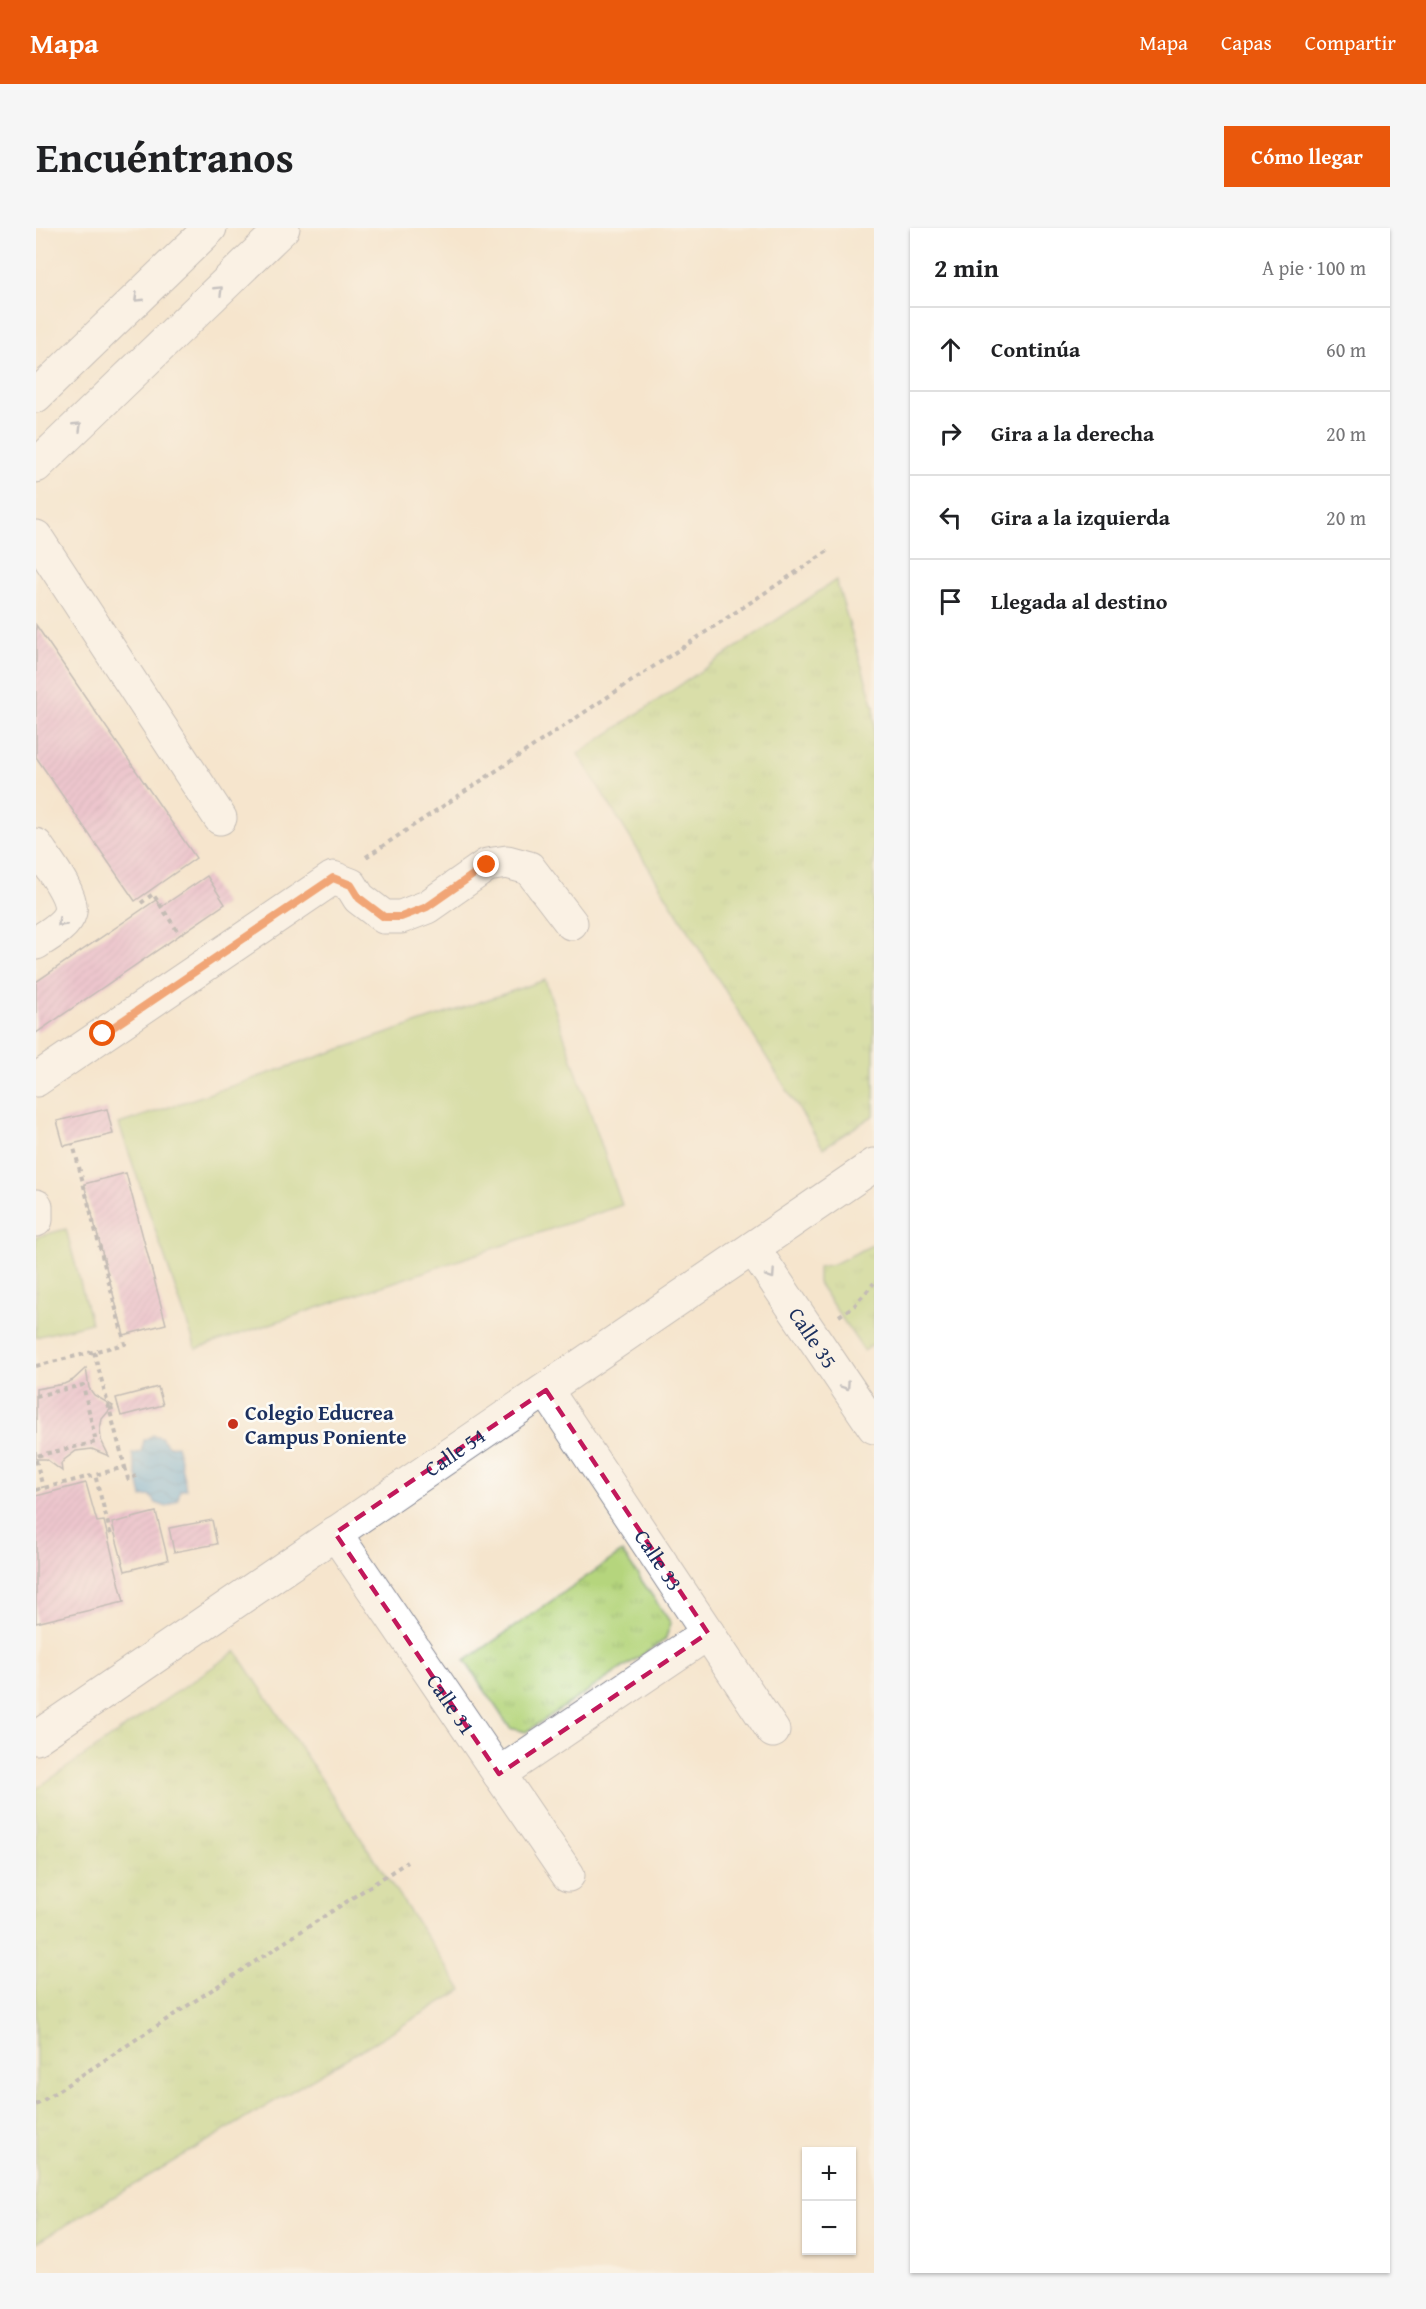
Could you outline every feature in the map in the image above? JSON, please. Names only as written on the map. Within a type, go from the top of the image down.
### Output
[{"type":"street","points":[[36,396],[210,228]]},
{"type":"street","points":[[37,462],[283,228]]},
{"type":"street","points":[[36,537],[220,818]]},
{"type":"street","points":[[36,943],[60,926],[70,913],[69,899],[39,857]]},
{"type":"street","points":[[36,1080],[333,878],[351,885],[359,898],[384,917],[401,917],[427,907],[487,865],[507,862],[529,868],[571,923]]},
{"type":"street","name":"Calle 54","points":[[36,1738],[874,1165]]},
{"type":"street","points":[[36,1206],[36,1220]]},
{"type":"street","name":"Calle 35","points":[[753,1248],[874,1427]]},
{"type":"street","name":"Calle 33","points":[[546,1390],[773,1731]]},
{"type":"street","name":"Calle 31","points":[[336,1533],[568,1875]]},
{"type":"street","points":[[499,1774],[708,1633]]},
{"type":"path","points":[[333,878],[828,551]]},
{"type":"path","points":[[141,903],[153,894],[180,935]]},
{"type":"path","points":[[36,1365],[125,1344],[73,1144]]},
{"type":"path","points":[[833,1320],[855,1305],[874,1283]]},
{"type":"path","points":[[94,1352],[128,1479],[136,1476]]},
{"type":"path","points":[[36,1396],[83,1385],[96,1442],[36,1458],[43,1488]]},
{"type":"path","points":[[109,1409],[119,1407]]},
{"type":"path","points":[[36,1490],[124,1467]]},
{"type":"path","points":[[95,1475],[111,1535],[115,1534]]},
{"type":"path","points":[[36,2105],[407,1862]]},
{"type":"highlighted area","points":[[546,1390],[708,1633],[499,1774],[335,1533]]},
{"type":"green space","points":[[836,580],[874,707],[874,1115],[823,1148],[578,754]]},
{"type":"green space","points":[[545,980],[622,1205],[196,1349],[119,1124]]},
{"type":"green space","points":[[66,1229],[91,1323],[36,1337],[36,1237]]},
{"type":"green space","points":[[874,1244],[874,1344],[864,1351],[818,1283],[818,1267],[834,1264]]},
{"type":"green space","points":[[622,1552],[671,1623],[665,1640],[526,1732],[510,1728],[465,1661]]},
{"type":"green space","points":[[236,1651],[462,1990],[36,2243],[36,1789]]},
{"type":"water","points":[[153,1435],[161,1437],[168,1446],[177,1445],[186,1489],[180,1490],[178,1500],[167,1507],[156,1503],[151,1496],[142,1497],[132,1454],[141,1452],[144,1440]]},
{"type":"building","points":[[36,625],[196,858],[135,901],[36,757]]},
{"type":"building","points":[[207,876],[225,904],[36,1033],[36,982],[156,900],[161,907]]},
{"type":"building","points":[[107,1109],[113,1134],[64,1146],[57,1121]]},
{"type":"building","points":[[126,1173],[166,1324],[124,1335],[84,1184]]},
{"type":"building","points":[[86,1368],[89,1388],[94,1395],[113,1406],[102,1419],[100,1429],[101,1440],[109,1456],[92,1449],[76,1451],[61,1464],[62,1471],[46,1459],[36,1459],[36,1389],[64,1384],[73,1380]]},
{"type":"building","points":[[158,1387],[163,1405],[121,1416],[116,1398]]},
{"type":"building","points":[[86,1483],[97,1522],[104,1521],[124,1602],[36,1623],[36,1496]]},
{"type":"building","points":[[156,1512],[168,1560],[125,1571],[112,1523]]},
{"type":"building","points":[[212,1520],[217,1544],[174,1552],[169,1528]]},
{"type":"place","name":"Colegio Educrea Campus Poniente","points":[[233,1424]]},
{"type":"route","points":[[103,1034],[333,878],[351,885],[359,898],[384,917],[401,917],[427,907],[487,865]]}]
